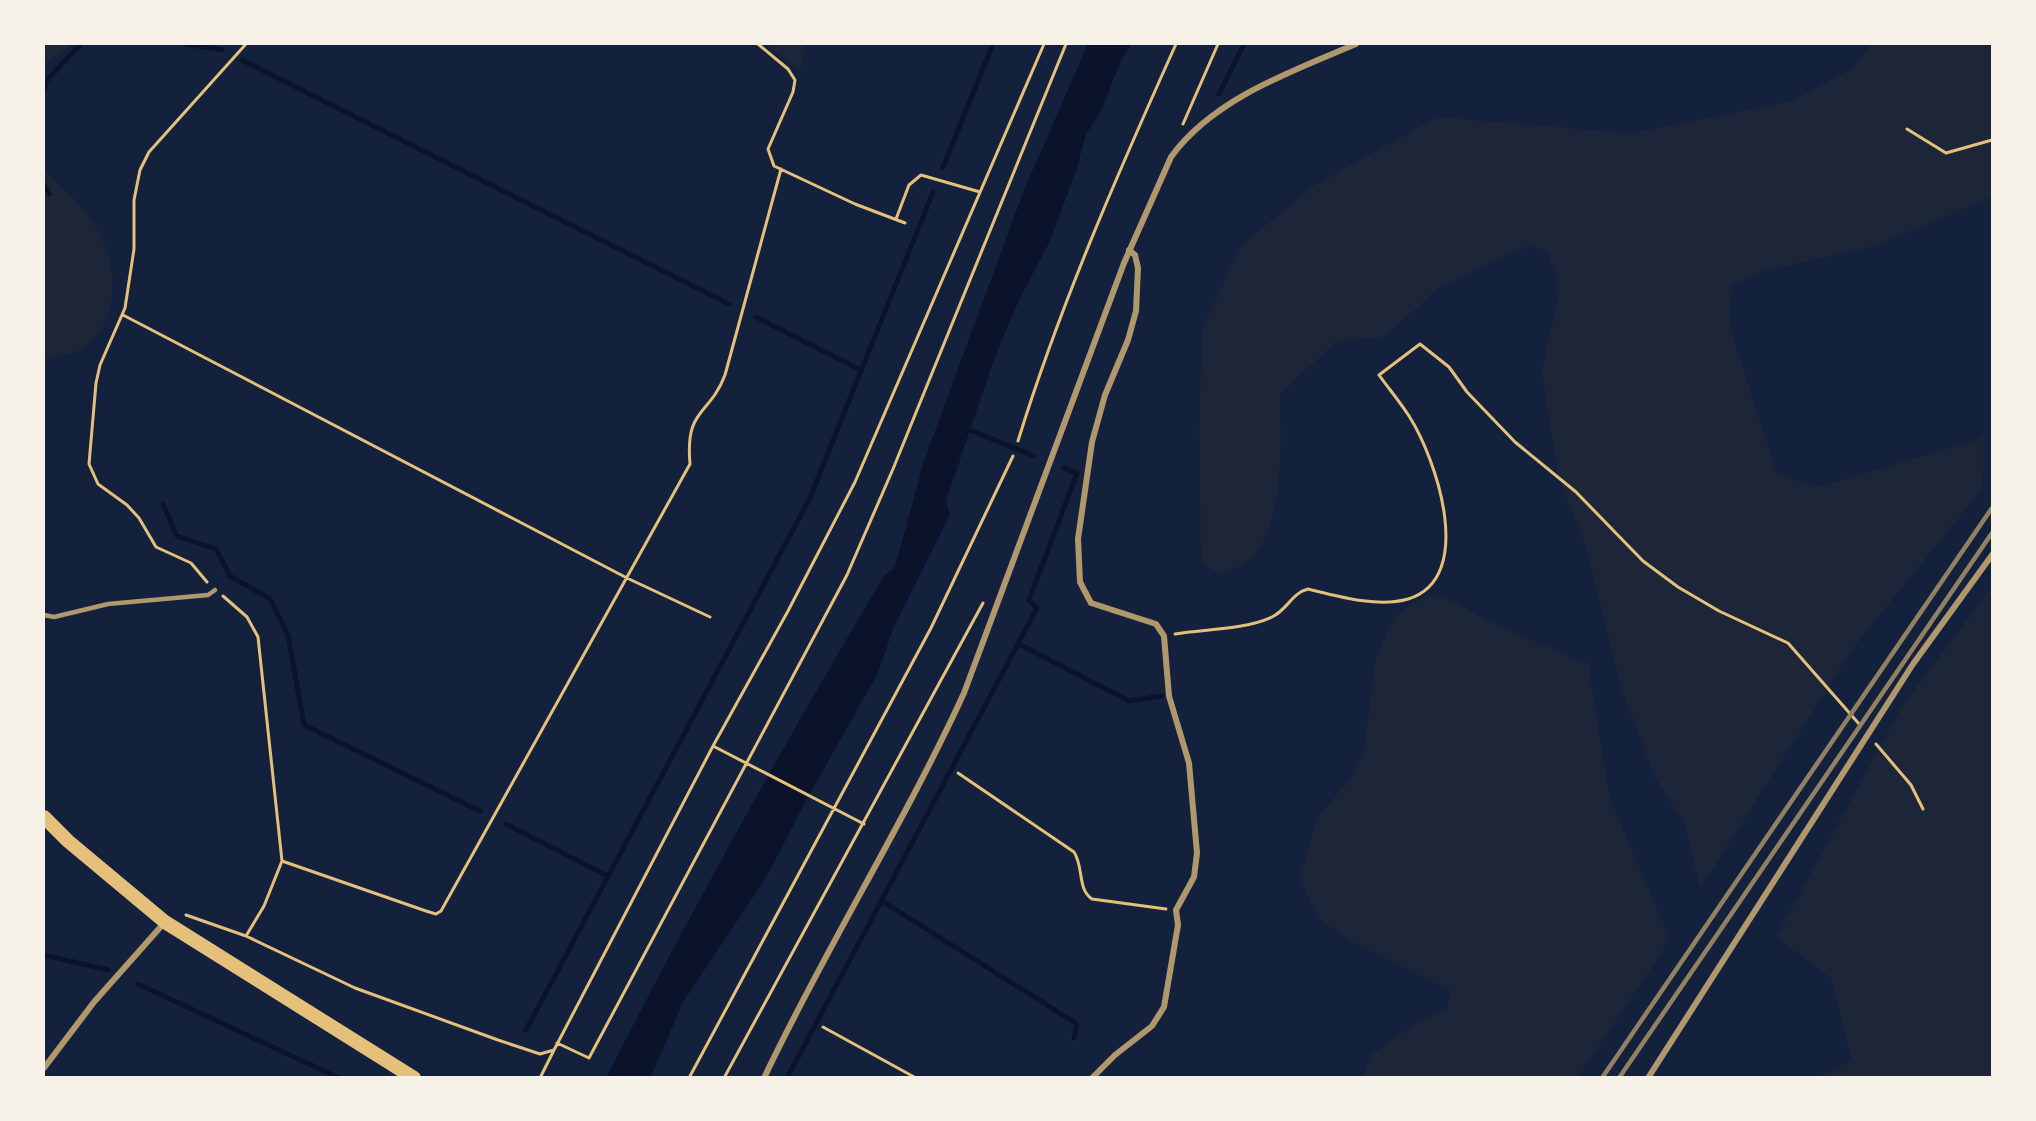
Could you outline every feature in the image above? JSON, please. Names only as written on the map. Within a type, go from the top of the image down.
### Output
[{"type":"highway","points":[[44,817],[68,841],[165,922],[414,1077]]},
{"type":"street","points":[[764,1077],[795,1012],[934,757],[964,693],[1129,250],[1160,178],[1181,143],[1202,124],[1280,76],[1356,44]]},
{"type":"street","points":[[1092,1077],[1115,1055],[1152,1026],[1164,1007],[1178,925],[1176,910],[1194,877],[1197,853],[1189,763],[1170,696],[1164,636],[1156,624],[1090,603],[1080,582],[1078,539],[1092,442],[1105,395],[1128,340],[1136,311],[1138,268],[1135,255],[1129,250]]},
{"type":"street","points":[[1648,1077],[1913,664],[1992,555]]},
{"type":"street","points":[[44,1068],[94,1002],[165,922]]},
{"type":"lane","points":[[44,615],[54,617],[108,604],[208,595],[215,590]]},
{"type":"path","points":[[246,44],[149,152],[140,170],[134,200],[134,249],[130,284],[123,315],[100,365],[90,434],[89,464],[98,484],[127,505],[139,519],[156,547],[190,563],[215,590],[247,617],[258,637],[282,861],[264,906],[246,936]]},
{"type":"path","points":[[758,44],[794,75],[795,80],[793,92],[768,149],[774,166],[855,204],[905,224]]},
{"type":"path","points":[[540,1077],[713,746],[788,611],[855,482],[1044,44]]},
{"type":"path","points":[[557,1043],[589,1058],[847,575],[893,469],[1066,44]]},
{"type":"path","points":[[1018,441],[1036,384],[1091,243],[1176,44]]},
{"type":"path","points":[[1181,143],[1180,131],[1218,44]]},
{"type":"path","points":[[1907,129],[1946,153],[1992,140]]},
{"type":"path","points":[[282,861],[426,911],[436,914],[441,911],[690,464],[690,430],[693,421],[721,384],[781,169]]},
{"type":"path","points":[[896,219],[909,185],[921,175],[980,192]]},
{"type":"path","points":[[123,315],[627,578],[710,617]]},
{"type":"path","points":[[1164,636],[1262,621],[1276,615],[1298,591],[1308,589],[1382,602],[1407,599],[1424,591],[1444,564],[1446,527],[1437,481],[1410,417],[1379,375],[1420,344],[1449,367],[1467,392],[1515,442],[1576,492],[1643,561],[1678,587],[1719,611],[1788,643],[1865,731]]},
{"type":"path","points":[[689,1077],[931,628],[1013,456]]},
{"type":"path","points":[[723,1077],[990,591],[1003,586]]},
{"type":"path","points":[[1873,740],[1911,785],[1923,809]]},
{"type":"path","points":[[713,746],[864,824]]},
{"type":"path","points":[[958,773],[1074,852],[1080,866],[1083,888],[1092,899],[1176,910]]},
{"type":"path","points":[[165,922],[168,916],[181,913],[246,936],[355,988],[540,1054],[554,1050]]},
{"type":"path","points":[[822,1027],[916,1077]]},
{"type":"shaded area","points":[[44,44],[72,44],[44,64]]},
{"type":"shaded area","points":[[765,44],[806,44],[800,71]]},
{"type":"shaded area","points":[[1088,44],[1131,44],[1121,60],[1101,111],[1086,134],[1076,171],[1050,241],[1019,300],[993,362],[946,501],[950,515],[893,629],[878,673],[809,795],[767,876],[683,1002],[651,1077],[606,1078],[706,887],[811,700],[884,576],[895,567],[924,461],[1024,190]]},
{"type":"shaded area","points":[[1871,44],[1992,44],[1992,197],[1876,246],[1764,271],[1732,285],[1729,324],[1777,474],[1819,487],[1976,440],[1984,434],[1983,488],[1854,647],[1700,889],[1684,822],[1654,776],[1621,687],[1587,550],[1558,476],[1542,370],[1560,287],[1546,250],[1528,246],[1440,287],[1384,337],[1337,341],[1280,394],[1281,456],[1271,522],[1254,556],[1222,575],[1201,563],[1199,430],[1202,329],[1241,246],[1316,184],[1438,117],[1631,133],[1792,101],[1853,68]]},
{"type":"shaded area","points":[[44,168],[98,230],[109,260],[112,292],[110,308],[95,337],[83,348],[70,354],[44,359]]},
{"type":"shaded area","points":[[1992,586],[1992,1077],[1818,1077],[1851,1060],[1831,978],[1776,937],[1903,705]]},
{"type":"shaded area","points":[[1442,595],[1492,623],[1588,664],[1610,799],[1669,936],[1661,954],[1578,1077],[1362,1077],[1372,1054],[1418,1022],[1447,1010],[1450,991],[1352,942],[1318,918],[1300,879],[1316,818],[1349,781],[1364,752],[1376,657],[1394,617],[1420,599]]},
{"type":"waterway","points":[[44,90],[46,81],[81,44]]},
{"type":"waterway","points":[[186,44],[222,50]]},
{"type":"waterway","points":[[943,167],[993,44]]},
{"type":"waterway","points":[[1219,94],[1244,44]]},
{"type":"waterway","points":[[242,60],[729,304]]},
{"type":"waterway","points":[[44,185],[49,194]]},
{"type":"waterway","points":[[526,1030],[810,498],[933,192]]},
{"type":"waterway","points":[[756,317],[861,370]]},
{"type":"waterway","points":[[963,427],[1034,456]]},
{"type":"waterway","points":[[787,1078],[1037,608],[1029,600],[1077,473],[1064,468]]},
{"type":"waterway","points":[[163,504],[177,536],[216,549],[230,576],[270,599],[288,635],[304,725],[480,811]]},
{"type":"waterway","points":[[1019,644],[1129,701],[1162,696]]},
{"type":"waterway","points":[[506,824],[608,876]]},
{"type":"waterway","points":[[882,901],[1077,1024],[1074,1038]]},
{"type":"waterway","points":[[44,955],[108,970]]},
{"type":"waterway","points":[[138,984],[339,1078]]},
{"type":"railway","points":[[1602,1078],[1992,508]]},
{"type":"railway","points":[[1619,1078],[1992,533]]}]
